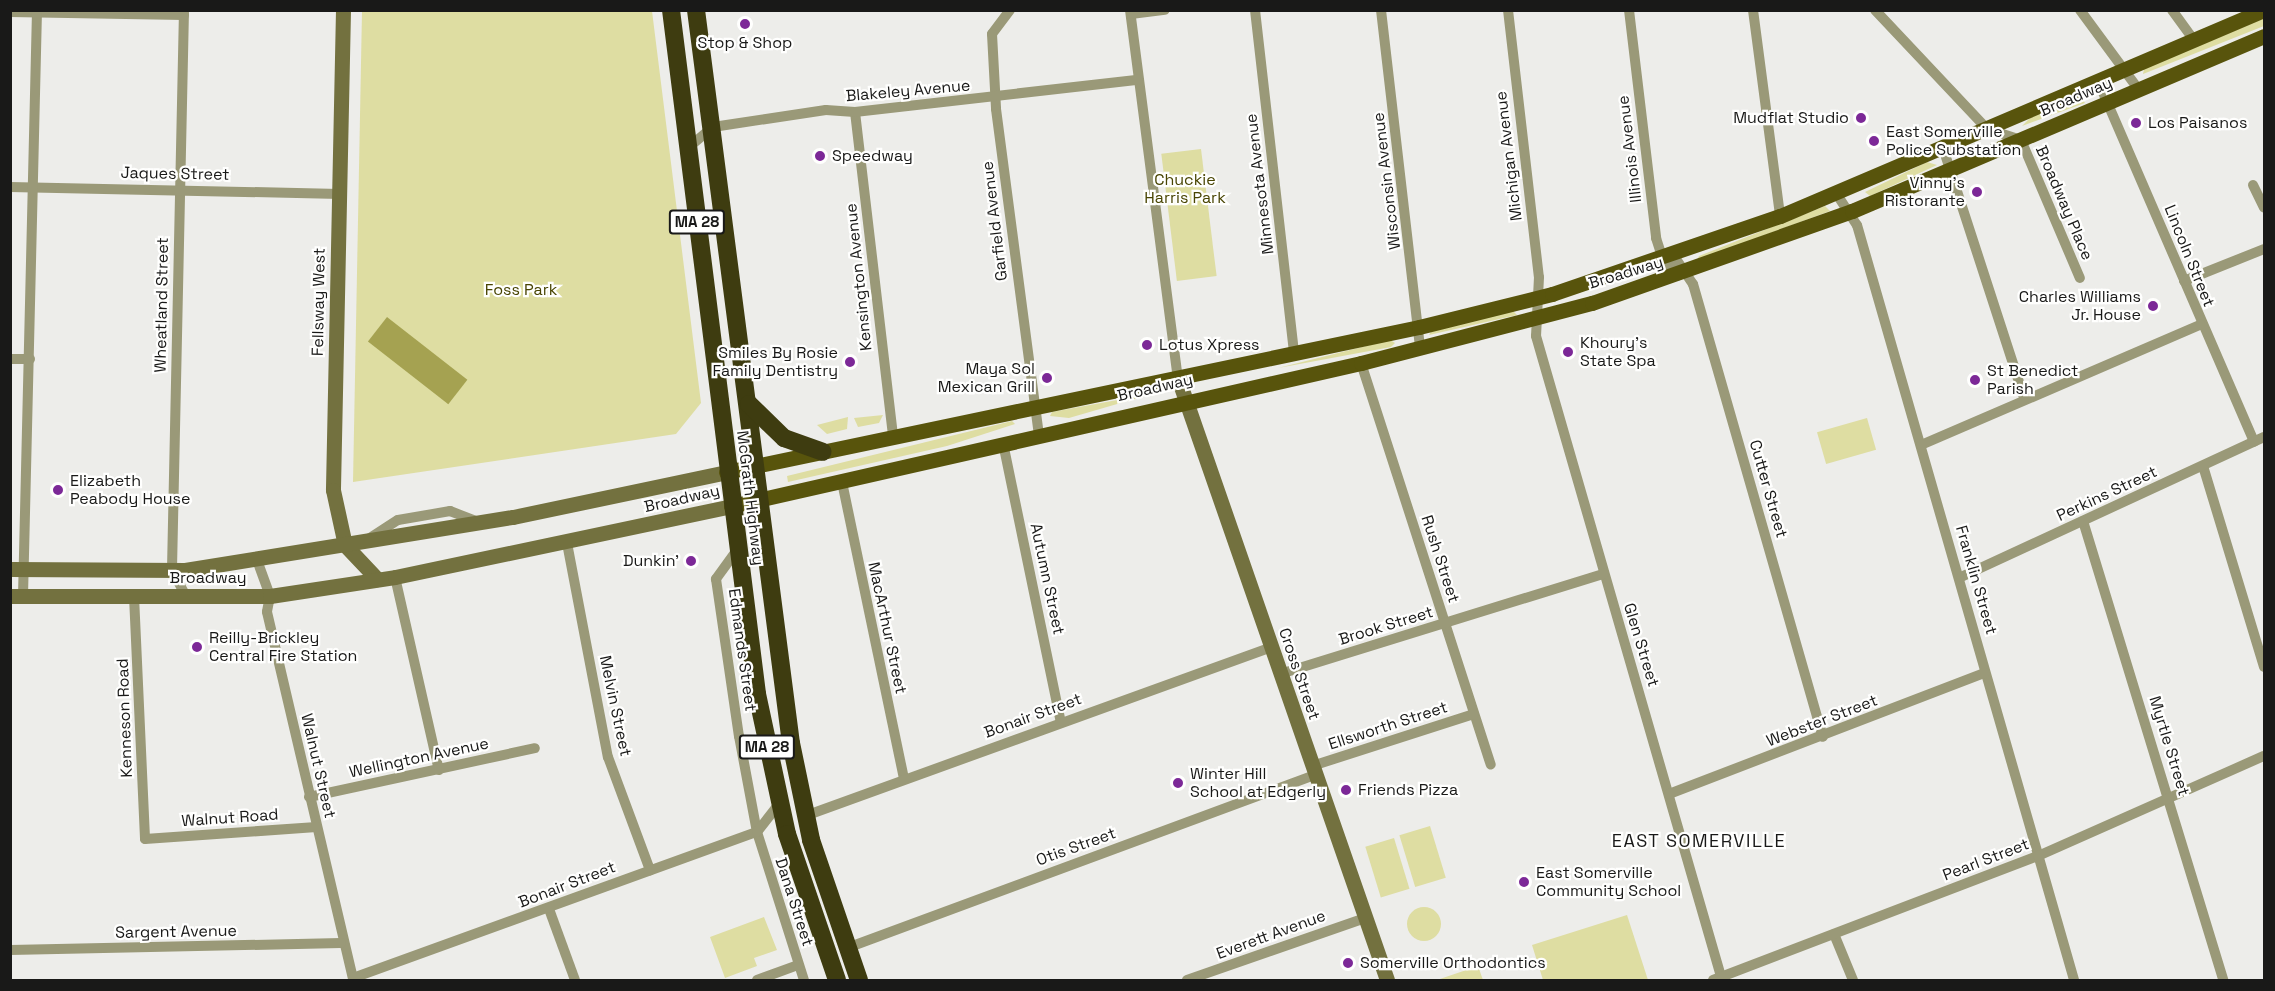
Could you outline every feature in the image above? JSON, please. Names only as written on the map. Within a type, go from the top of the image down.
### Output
[{"type":"highway","name":"McGrath Highway","points":[[671,10],[726,472],[779,804],[837,981]]},
{"type":"highway","name":"McGrath Highway","points":[[698,10],[762,500],[788,723],[805,816],[859,981]]},
{"type":"highway","points":[[749,404],[784,438],[823,452]]},
{"type":"main road","name":"Fellsway West","points":[[343,10],[333,490],[345,545]]},
{"type":"main road","name":"Broadway","points":[[16,569],[172,570],[257,560],[479,522],[1294,354],[1538,298],[1669,258],[1780,216],[2264,10]]},
{"type":"main road","name":"Broadway","points":[[17,596],[270,596],[395,577],[567,543],[762,500],[1186,400],[1361,363],[1537,319],[1684,274],[1851,212],[2265,36]]},
{"type":"main road","name":"Cross Street","points":[[1178,378],[1387,981]]},
{"type":"main road","points":[[345,545],[377,579]]},
{"type":"main road","points":[[84,569],[84,595]]},
{"type":"street","name":"Garfield Avenue","points":[[1010,10],[992,34],[997,98],[1039,434]]},
{"type":"street","points":[[1165,10],[1130,12],[1178,378]]},
{"type":"street","name":"Minnesota Avenue","points":[[1255,10],[1294,354]]},
{"type":"street","name":"Wisconsin Avenue","points":[[1381,10],[1420,348]]},
{"type":"street","name":"Michigan Avenue","points":[[1508,10],[1538,298],[1537,319]]},
{"type":"street","name":"Illinois Avenue","points":[[1629,10],[1655,231],[1669,258]]},
{"type":"street","points":[[1754,10],[1780,216]]},
{"type":"street","points":[[1875,10],[1987,129]]},
{"type":"street","points":[[2080,10],[2139,90]]},
{"type":"street","points":[[2172,10],[2194,40]]},
{"type":"street","points":[[17,596],[16,569],[30,359],[37,11]]},
{"type":"street","points":[[10,12],[184,13]]},
{"type":"street","name":"Wheatland Street","points":[[184,13],[172,570],[186,597]]},
{"type":"street","name":"Blakeley Avenue","points":[[713,127],[826,110],[855,112],[997,98],[1138,80]]},
{"type":"street","name":"Lincoln Street","points":[[2098,81],[2184,281],[2200,325],[2254,442]]},
{"type":"street","name":"Kensington Avenue","points":[[855,112],[893,437]]},
{"type":"street","points":[[688,147],[713,127]]},
{"type":"street","name":"Broadway Place","points":[[1987,129],[2021,140],[2080,278]]},
{"type":"street","points":[[1943,148],[2024,398]]},
{"type":"street","points":[[2253,185],[2265,208]]},
{"type":"street","name":"Jaques Street","points":[[10,187],[339,194]]},
{"type":"street","name":"Franklin Street","points":[[1836,193],[1851,212],[1961,577],[1985,673],[2074,981]]},
{"type":"street","points":[[2184,281],[2265,249]]},
{"type":"street","name":"Cutter Street","points":[[1669,258],[1684,274],[1823,736]]},
{"type":"street","name":"Glen Street","points":[[1537,319],[1536,336],[1669,794],[1719,980]]},
{"type":"street","points":[[1921,445],[2024,398],[2200,325]]},
{"type":"street","points":[[10,359],[30,359]]},
{"type":"street","name":"Rush Street","points":[[1361,363],[1491,765]]},
{"type":"street","name":"Perkins Street","points":[[1961,577],[2265,437]]},
{"type":"street","name":"Autumn Street","points":[[1004,443],[1061,722]]},
{"type":"street","points":[[2203,466],[2265,667]]},
{"type":"street","name":"MacArthur Street","points":[[842,482],[904,779]]},
{"type":"street","name":"Myrtle Street","points":[[2083,521],[2223,981]]},
{"type":"street","name":"Melvin Street","points":[[567,543],[608,757],[650,870]]},
{"type":"street","name":"Edmands Street","points":[[737,550],[717,581],[757,832]]},
{"type":"street","name":"Walnut Street","points":[[257,560],[270,596],[267,612],[342,943],[353,980]]},
{"type":"street","name":"Brook Street","points":[[1280,674],[1604,574]]},
{"type":"street","points":[[395,577],[439,770]]},
{"type":"street","name":"Kenneson Road","points":[[134,596],[145,839]]},
{"type":"street","name":"Bonair Street","points":[[805,816],[1271,647]]},
{"type":"street","name":"Webster Street","points":[[1669,794],[1985,673]]},
{"type":"street","name":"Ellsworth Street","points":[[1313,770],[1474,714]]},
{"type":"street","name":"Wellington Avenue","points":[[309,797],[535,748]]},
{"type":"street","name":"Pearl Street","points":[[1719,980],[2038,856],[2265,756]]},
{"type":"street","name":"Otis Street","points":[[847,948],[1313,770]]},
{"type":"street","points":[[757,832],[779,804]]},
{"type":"street","name":"Walnut Road","points":[[145,839],[317,827]]},
{"type":"street","name":"Bonair Street","points":[[353,980],[757,832]]},
{"type":"street","name":"Dana Street","points":[[757,832],[804,981]]},
{"type":"street","points":[[549,909],[575,981]]},
{"type":"street","name":"Everett Avenue","points":[[1187,981],[1365,918]]},
{"type":"street","points":[[1834,934],[1853,981]]},
{"type":"street","name":"Sargent Avenue","points":[[10,950],[342,943]]},
{"type":"street","points":[[757,981],[798,965]]},
{"type":"green space","name":"Foss Park","points":[[362,11],[652,11],[701,403],[676,434],[353,482]]},
{"type":"green space","points":[[2264,18],[2264,26],[2143,74],[2144,69]]},
{"type":"green space","points":[[2080,96],[2085,103],[2022,126],[2030,118]]},
{"type":"green space","name":"Chuckie Harris Park","points":[[1201,149],[1217,276],[1177,281],[1161,154]]},
{"type":"green space","points":[[1927,162],[1937,165],[1870,196],[1865,192]]},
{"type":"green space","points":[[1825,206],[1830,211],[1697,260],[1699,256]]},
{"type":"green space","points":[[1513,311],[1517,315],[1429,335],[1432,330]]},
{"type":"green space","points":[[1390,340],[1395,343],[1391,347],[1278,368]]},
{"type":"green space","points":[[1155,393],[1069,418],[1050,416],[1052,412]]},
{"type":"green space","points":[[883,415],[879,423],[858,427],[854,418]]},
{"type":"green space","points":[[848,417],[847,429],[827,434],[817,425]]},
{"type":"green space","points":[[1867,418],[1876,450],[1826,464],[1817,432]]},
{"type":"green space","points":[[1012,421],[1015,424],[947,446],[788,482],[787,476]]},
{"type":"green space","points":[[1430,826],[1446,878],[1415,887],[1399,835]]},
{"type":"green space","points":[[1394,838],[1409,889],[1381,897],[1365,847]]},
{"type":"green space","points":[[1424,907],[1436,912],[1441,924],[1436,936],[1424,941],[1412,936],[1407,924],[1412,912]]},
{"type":"green space","points":[[1627,915],[1648,980],[1543,980],[1532,945]]},
{"type":"green space","points":[[764,917],[777,950],[754,958],[757,966],[725,978],[710,937]]},
{"type":"green space","points":[[1478,966],[1483,980],[1437,980]]},
{"type":"shaded area","points":[[387,317],[467,380],[448,404],[368,341]]},
{"type":"place","name":"Stop & Shop","points":[[745,24]]},
{"type":"place","name":"Mudflat Studio","points":[[1861,118]]},
{"type":"place","name":"Los Paisanos","points":[[2136,123]]},
{"type":"place","name":"East Somerville Police Substation","points":[[1874,141]]},
{"type":"place","name":"Speedway","points":[[820,156]]},
{"type":"place","name":"Vinny's Ristorante","points":[[1977,192]]},
{"type":"place","name":"Charles Williams Jr. House","points":[[2153,306]]},
{"type":"place","name":"Lotus Xpress","points":[[1147,345]]},
{"type":"place","name":"Khoury's State Spa","points":[[1568,352]]},
{"type":"place","name":"Smiles By Rosie Family Dentistry","points":[[850,362]]},
{"type":"place","name":"Maya Sol Mexican Grill","points":[[1047,378]]},
{"type":"place","name":"St Benedict Parish","points":[[1975,380]]},
{"type":"place","name":"Elizabeth Peabody House","points":[[58,490]]},
{"type":"place","name":"Dunkin'","points":[[691,561]]},
{"type":"place","name":"Reilly-Brickley Central Fire Station","points":[[197,647]]},
{"type":"place","name":"Winter Hill School at Edgerly","points":[[1178,783]]},
{"type":"place","name":"Friends Pizza","points":[[1346,790]]},
{"type":"place","name":"East Somerville Community School","points":[[1524,882]]},
{"type":"place","name":"Somerville Orthodontics","points":[[1348,963]]},
{"type":"district","name":"EAST SOMERVILLE","points":[[1699,841]]}]
